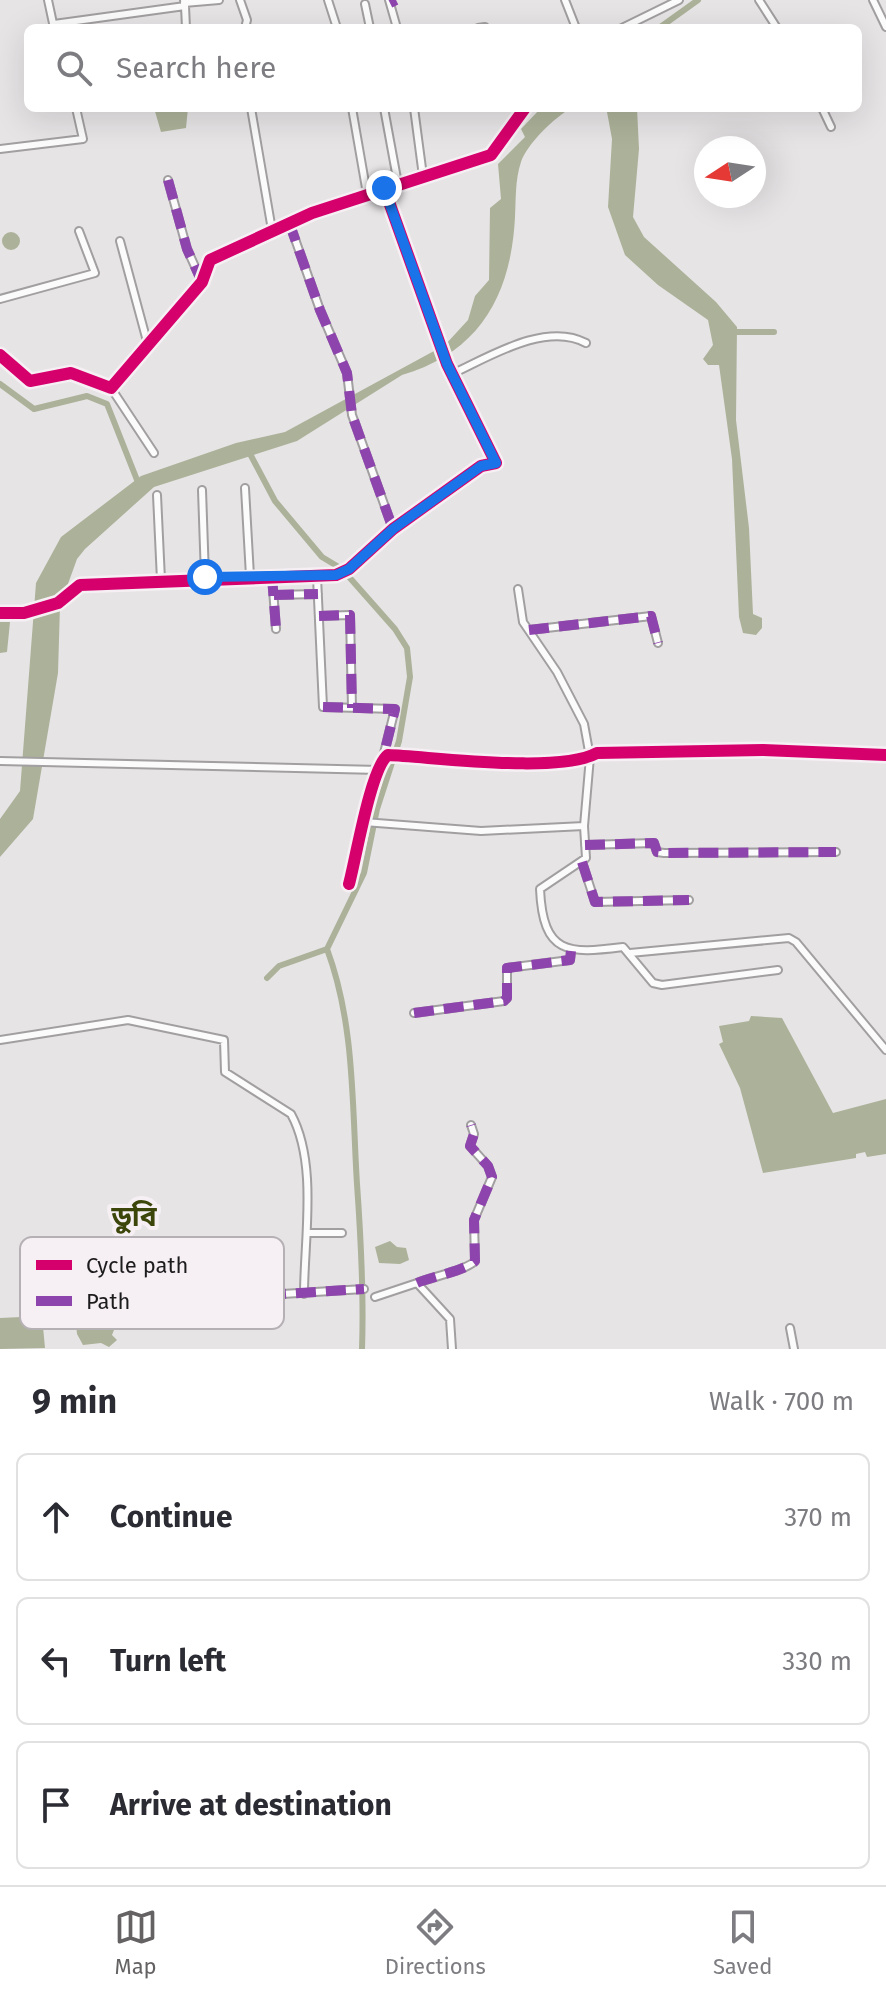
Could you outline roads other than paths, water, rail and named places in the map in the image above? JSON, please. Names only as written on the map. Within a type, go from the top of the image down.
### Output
[{"type":"street","points":[[48,0],[54,24]]},
{"type":"street","points":[[65,24],[184,3],[219,0]]},
{"type":"street","points":[[240,0],[246,24]]},
{"type":"street","points":[[328,0],[336,24]]},
{"type":"street","points":[[565,0],[574,24]]},
{"type":"street","points":[[630,24],[679,0]]},
{"type":"street","points":[[759,0],[774,24]]},
{"type":"street","points":[[873,0],[886,27]]},
{"type":"street","points":[[392,1],[396,24]]},
{"type":"street","points":[[184,3],[186,24]]},
{"type":"street","points":[[365,4],[369,24]]},
{"type":"street","points":[[0,149],[83,139],[77,112]]},
{"type":"street","points":[[252,112],[272,230]]},
{"type":"street","points":[[353,112],[367,194]]},
{"type":"street","points":[[385,112],[398,184]]},
{"type":"street","points":[[415,112],[423,176]]},
{"type":"street","points":[[111,388],[202,282],[210,260],[289,222],[491,155],[522,112]]},
{"type":"street","points":[[824,112],[831,127]]},
{"type":"street","points":[[168,180],[187,249],[202,282]]},
{"type":"street","points":[[0,613],[29,611],[63,601],[80,585],[205,577],[336,575],[349,569],[393,529],[481,466],[496,463],[447,364],[384,188]]},
{"type":"street","points":[[289,222],[352,394],[352,415],[393,529]]},
{"type":"street","points":[[0,299],[95,273],[79,231]]},
{"type":"street","points":[[120,241],[148,345]]},
{"type":"street","points":[[452,374],[511,344],[572,335],[586,343]]},
{"type":"street","points":[[0,355],[30,381],[71,373],[111,388],[154,453]]},
{"type":"street","points":[[245,488],[250,576]]},
{"type":"street","points":[[202,490],[205,577]]},
{"type":"street","points":[[157,495],[161,580]]},
{"type":"street","points":[[272,576],[276,629]]},
{"type":"street","points":[[317,577],[323,707],[395,709],[349,884]]},
{"type":"street","points":[[518,589],[523,622],[584,724],[590,757],[582,862],[595,902],[689,900]]},
{"type":"street","points":[[274,595],[318,594]]},
{"type":"street","points":[[319,616],[350,615],[352,708]]},
{"type":"street","points":[[529,630],[651,616],[658,643]]},
{"type":"street","points":[[385,756],[530,762],[590,757],[597,753],[763,750],[886,755]]},
{"type":"street","points":[[0,761],[379,770]]},
{"type":"street","points":[[364,822],[481,831],[584,826]]},
{"type":"street","points":[[585,845],[654,843],[657,852],[664,853],[836,852]]},
{"type":"street","points":[[582,862],[556,880],[544,883],[540,889],[549,933],[571,951],[623,947],[653,983],[662,985],[778,970]]},
{"type":"street","points":[[630,953],[789,938],[796,942],[886,1050]]},
{"type":"street","points":[[414,1013],[504,1001],[507,998],[507,968],[570,960],[571,951]]},
{"type":"street","points":[[0,1040],[128,1020],[224,1040],[225,1072],[291,1114],[295,1121],[306,1171],[304,1294]]},
{"type":"street","points":[[375,1297],[473,1265],[474,1220],[492,1177],[488,1166],[470,1146],[474,1134],[471,1125]]},
{"type":"street","points":[[307,1233],[342,1233]]},
{"type":"street","points":[[417,1283],[450,1319],[452,1349]]},
{"type":"street","points":[[284,1295],[364,1289]]},
{"type":"street","points":[[790,1328],[794,1349]]},
{"type":"waterway","points":[[665,24],[698,0]]},
{"type":"waterway","points":[[730,332],[774,332]]},
{"type":"waterway","points":[[0,384],[34,409],[87,396],[107,404],[139,485]]},
{"type":"waterway","points":[[248,450],[275,501],[322,557],[342,569],[395,629],[407,648],[410,677],[399,741],[377,809],[364,873],[327,949],[343,1006],[351,1065],[362,1267],[362,1349]]},
{"type":"waterway","points":[[267,978],[279,966],[327,949]]},
{"type":"district","name":"ডুবি","points":[[134,1216]]}]
